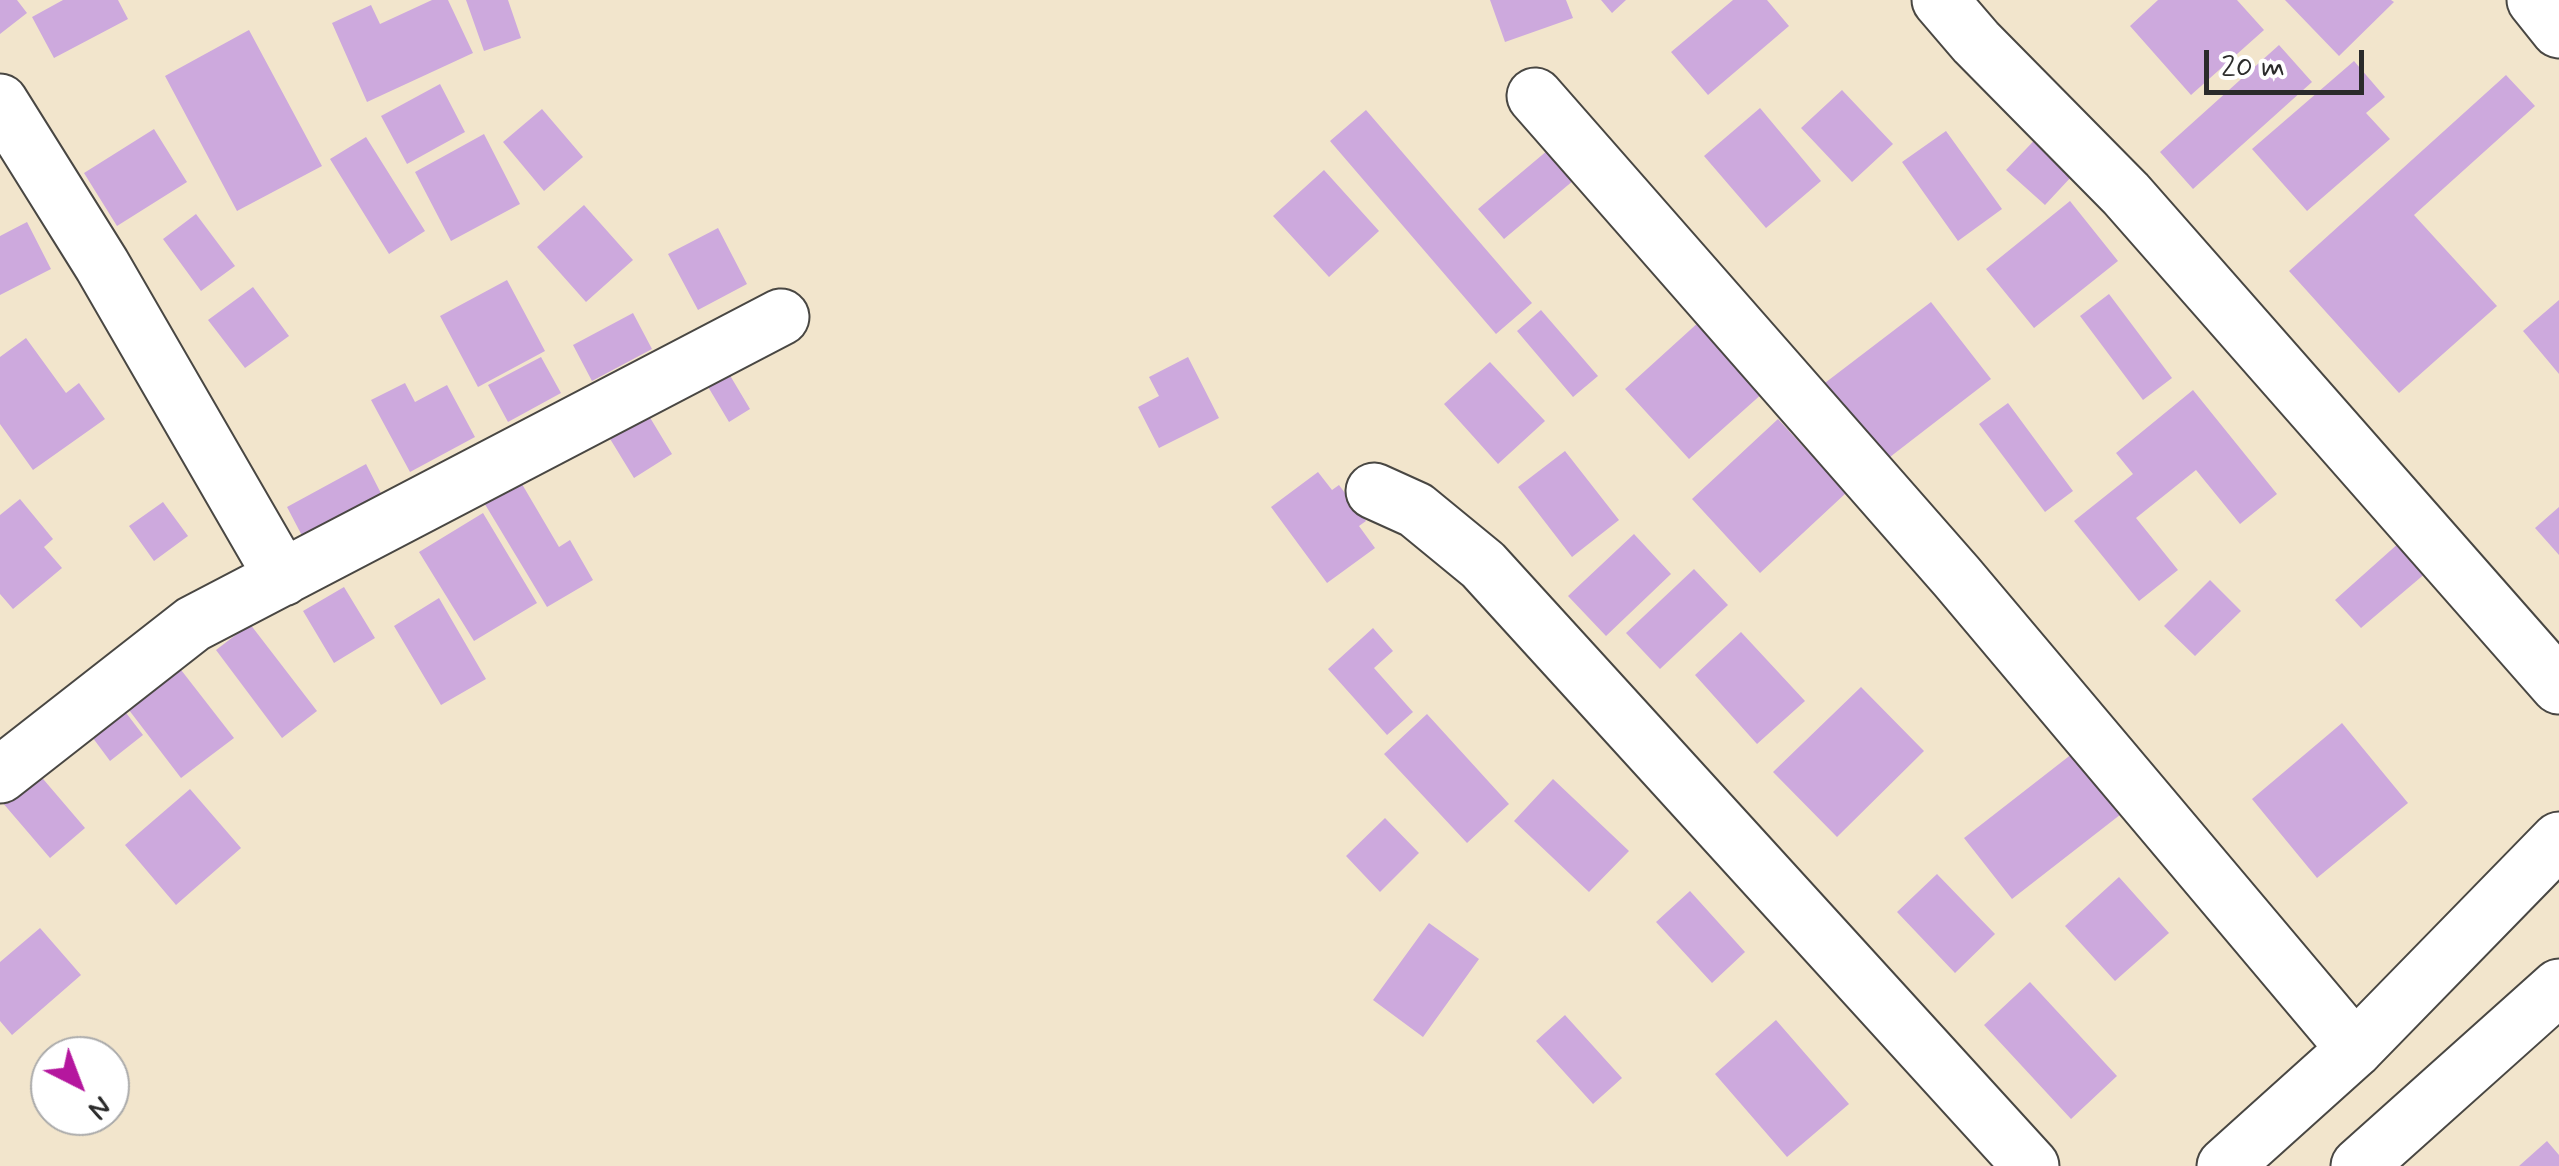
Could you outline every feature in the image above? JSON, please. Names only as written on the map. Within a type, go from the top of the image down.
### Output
[{"type":"street","points":[[1940,0],[1976,42],[2126,194],[2559,686]]},
{"type":"street","points":[[2535,0],[2559,30]]},
{"type":"street","points":[[1535,96],[1957,577],[2354,1049]]},
{"type":"street","points":[[0,102],[102,265],[282,578]]},
{"type":"street","points":[[0,774],[193,624],[782,317]]},
{"type":"street","points":[[1374,491],[1416,510],[1483,564],[2031,1166]]},
{"type":"street","points":[[2225,1166],[2354,1049],[2559,840]]},
{"type":"street","points":[[2359,1166],[2559,987]]},
{"type":"building","points":[[0,0],[17,0],[27,13],[0,34]]},
{"type":"building","points":[[63,0],[118,0],[128,19],[54,58],[32,17]]},
{"type":"building","points":[[432,0],[448,0],[473,53],[367,102],[332,23],[371,5],[380,24]]},
{"type":"building","points":[[466,0],[508,0],[521,38],[484,51]]},
{"type":"building","points":[[1490,0],[1566,0],[1573,18],[1505,42]]},
{"type":"building","points":[[1601,0],[1626,0],[1612,13]]},
{"type":"building","points":[[1733,0],[1767,0],[1789,26],[1708,95],[1671,52]]},
{"type":"building","points":[[2158,0],[2237,0],[2264,30],[2191,95],[2130,26]]},
{"type":"building","points":[[2285,0],[2391,0],[2394,2],[2339,56]]},
{"type":"building","points":[[249,30],[322,166],[237,211],[165,76]]},
{"type":"building","points":[[2279,45],[2312,82],[2193,189],[2160,152]]},
{"type":"building","points":[[2354,61],[2385,97],[2366,113],[2390,139],[2307,211],[2252,149]]},
{"type":"building","points":[[2506,75],[2535,106],[2414,215],[2497,306],[2399,393],[2289,271]]},
{"type":"building","points":[[440,84],[465,132],[407,164],[381,116]]},
{"type":"building","points":[[1842,90],[1893,144],[1852,182],[1801,128]]},
{"type":"building","points":[[1760,108],[1821,181],[1766,228],[1704,156]]},
{"type":"building","points":[[542,109],[583,157],[544,191],[503,142]]},
{"type":"building","points":[[1366,110],[1532,303],[1496,334],[1330,141]]},
{"type":"building","points":[[2046,128],[2085,162],[2045,205],[2006,170]]},
{"type":"building","points":[[154,129],[187,182],[117,226],[84,173]]},
{"type":"building","points":[[1946,131],[2002,209],[1958,241],[1902,162]]},
{"type":"building","points":[[484,134],[520,204],[451,241],[415,172]]},
{"type":"building","points":[[366,137],[425,231],[389,254],[330,159]]},
{"type":"building","points":[[1548,150],[1574,180],[1504,239],[1478,209]]},
{"type":"building","points":[[1324,170],[1379,231],[1329,277],[1273,216]]},
{"type":"building","points":[[2070,201],[2118,261],[2034,328],[1986,269]]},
{"type":"building","points":[[584,205],[633,260],[586,302],[537,247]]},
{"type":"building","points":[[196,214],[235,266],[201,291],[163,239]]},
{"type":"building","points":[[27,222],[51,269],[0,295],[0,236]]},
{"type":"building","points":[[718,228],[747,284],[698,310],[668,254]]},
{"type":"building","points":[[507,280],[545,351],[478,387],[440,316]]},
{"type":"building","points":[[253,287],[289,336],[245,368],[208,320]]},
{"type":"building","points":[[2109,294],[2172,378],[2143,400],[2080,316]]},
{"type":"building","points":[[2559,300],[2559,374],[2523,331]]},
{"type":"building","points":[[1931,302],[1991,379],[1877,467],[1817,389]]},
{"type":"building","points":[[1541,310],[1598,376],[1573,397],[1517,331]]},
{"type":"building","points":[[633,313],[652,349],[592,381],[573,345]]},
{"type":"building","points":[[1700,321],[1764,392],[1689,459],[1625,389]]},
{"type":"building","points":[[26,338],[66,393],[79,383],[105,419],[33,470],[0,424],[0,357]]},
{"type":"building","points":[[541,357],[561,393],[508,422],[488,385]]},
{"type":"building","points":[[1188,357],[1219,418],[1159,448],[1138,407],[1159,396],[1149,377]]},
{"type":"building","points":[[722,362],[750,409],[729,422],[701,375]]},
{"type":"building","points":[[1490,362],[1545,421],[1498,464],[1444,404]]},
{"type":"building","points":[[405,383],[415,402],[447,385],[475,437],[410,472],[371,400]]},
{"type":"building","points":[[2193,390],[2277,494],[2240,524],[2196,470],[2136,518],[2178,570],[2139,601],[2074,521],[2133,474],[2116,453]]},
{"type":"building","points":[[2008,403],[2073,491],[2045,512],[1979,424]]},
{"type":"building","points":[[643,406],[672,454],[634,478],[604,429]]},
{"type":"building","points":[[1778,419],[1846,493],[1760,573],[1692,499]]},
{"type":"building","points":[[1565,451],[1619,520],[1572,557],[1518,487]]},
{"type":"building","points":[[366,464],[388,507],[309,549],[287,507]]},
{"type":"building","points":[[1318,472],[1332,490],[1339,485],[1366,521],[1359,526],[1375,548],[1327,583],[1271,507]]},
{"type":"building","points":[[519,479],[559,547],[570,540],[593,580],[547,607],[483,501]]},
{"type":"building","points":[[20,499],[53,539],[44,547],[62,568],[13,609],[0,594],[0,515]]},
{"type":"building","points":[[163,502],[188,536],[154,561],[129,526]]},
{"type":"building","points":[[2559,507],[2559,555],[2535,528]]},
{"type":"building","points":[[483,513],[537,603],[474,641],[419,552]]},
{"type":"building","points":[[1634,534],[1671,574],[1606,636],[1568,596]]},
{"type":"building","points":[[2400,542],[2427,572],[2361,628],[2335,600]]},
{"type":"building","points":[[1694,569],[1728,605],[1660,669],[1626,633]]},
{"type":"building","points":[[2210,580],[2241,611],[2195,656],[2164,626]]},
{"type":"building","points":[[344,587],[375,638],[334,663],[303,611]]},
{"type":"building","points":[[439,598],[486,679],[441,705],[394,626]]},
{"type":"building","points":[[250,624],[317,711],[282,738],[216,650]]},
{"type":"building","points":[[1373,628],[1393,651],[1374,668],[1413,712],[1387,735],[1328,669]]},
{"type":"building","points":[[1741,632],[1805,701],[1757,744],[1695,675]]},
{"type":"building","points":[[171,657],[234,738],[181,778],[119,697]]},
{"type":"building","points":[[1861,687],[1924,751],[1837,837],[1773,772]]},
{"type":"building","points":[[117,701],[143,735],[110,761],[84,726]]},
{"type":"building","points":[[1427,714],[1509,804],[1467,843],[1384,754]]},
{"type":"building","points":[[2342,723],[2408,803],[2317,878],[2252,799]]},
{"type":"building","points":[[2077,750],[2125,811],[2012,899],[1964,838]]},
{"type":"building","points":[[38,773],[85,828],[50,858],[2,802]]},
{"type":"building","points":[[1553,779],[1629,851],[1589,892],[1514,821]]},
{"type":"building","points":[[190,789],[241,848],[176,905],[125,845]]},
{"type":"building","points":[[1385,818],[1419,853],[1380,892],[1346,856]]},
{"type":"building","points":[[1937,874],[1995,934],[1955,973],[1897,912]]},
{"type":"building","points":[[2119,877],[2169,933],[2115,981],[2065,926]]},
{"type":"building","points":[[1690,891],[1745,952],[1712,983],[1656,922]]},
{"type":"building","points":[[1429,923],[1479,959],[1423,1037],[1373,1000]]},
{"type":"building","points":[[40,928],[81,975],[12,1035],[0,1021],[0,962]]},
{"type":"building","points":[[2030,982],[2117,1076],[2071,1119],[1984,1025]]},
{"type":"building","points":[[1565,1015],[1622,1078],[1593,1104],[1536,1041]]},
{"type":"building","points":[[1776,1020],[1849,1104],[1787,1157],[1715,1074]]},
{"type":"building","points":[[2547,1141],[2559,1155],[2559,1166],[2519,1166]]}]
